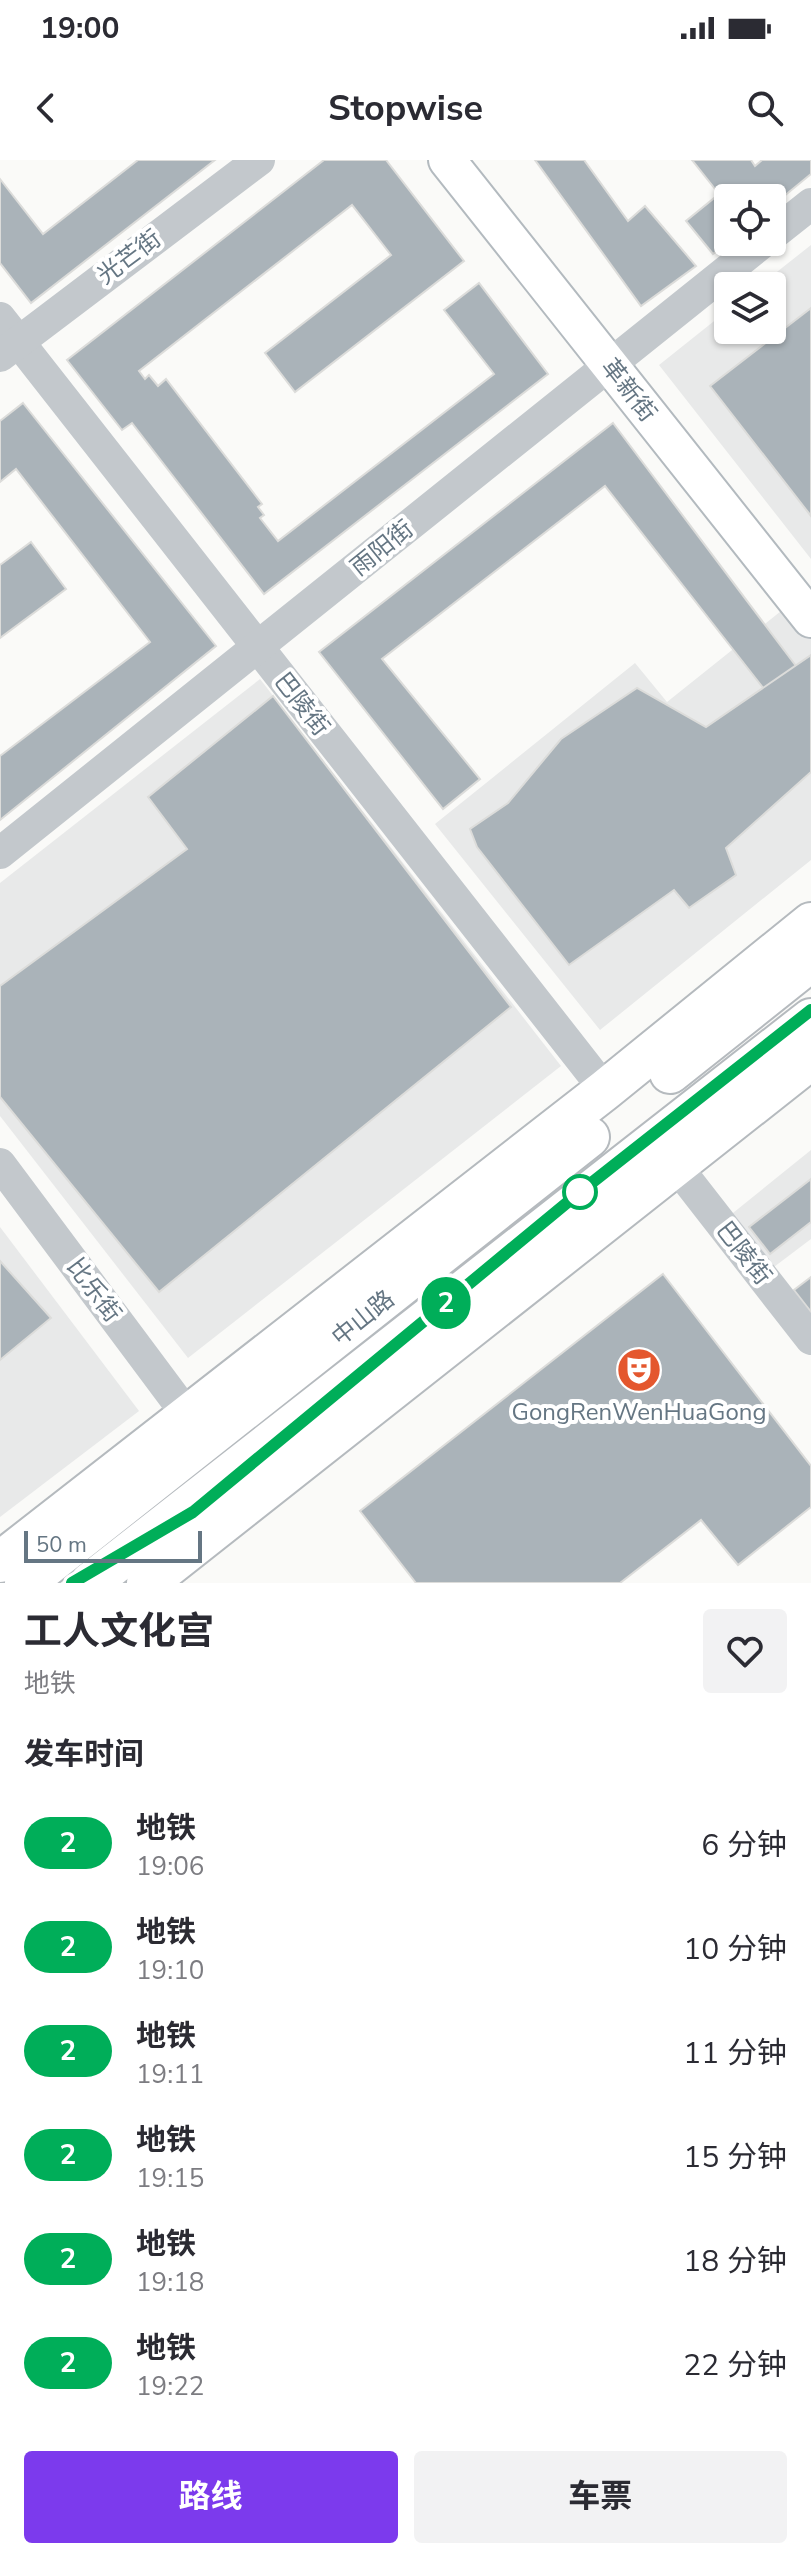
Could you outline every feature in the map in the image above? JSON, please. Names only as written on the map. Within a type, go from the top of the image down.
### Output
[{"type":"main road","name":"革新街","points":[[447,160],[811,619]]},
{"type":"main road","points":[[0,1562],[605,1090],[811,923]]},
{"type":"main road","name":"中山路","points":[[25,1583],[811,961]]},
{"type":"main road","name":"中山路","points":[[90,1583],[811,1019]]},
{"type":"main road","points":[[147,1583],[811,1059]]},
{"type":"street","name":"光芒街","points":[[6,338],[259,160]]},
{"type":"street","points":[[786,224],[811,204]]},
{"type":"street","name":"雨阳街","points":[[0,853],[746,256]]},
{"type":"street","name":"巴陵街","points":[[6,338],[258,647],[605,1090]]},
{"type":"street","name":"比乐街","points":[[0,1164],[188,1416]]},
{"type":"street","name":"巴陵街","points":[[677,1167],[811,1339]]},
{"type":"shaded area","points":[[811,245],[811,559],[659,365],[714,321],[714,344],[786,344],[786,272],[777,272]]},
{"type":"shaded area","points":[[786,607],[811,638],[811,860],[600,1030],[435,824],[635,663],[667,702]]},
{"type":"shaded area","points":[[260,679],[561,1066],[188,1358],[0,1116],[0,883]]},
{"type":"shaded area","points":[[811,1150],[811,1239],[766,1273],[728,1217]]},
{"type":"shaded area","points":[[0,1227],[139,1411],[0,1517]]},
{"type":"building","points":[[138,160],[215,160],[31,303],[0,263],[0,179],[43,234]]},
{"type":"building","points":[[324,160],[386,160],[464,261],[295,392],[265,353],[391,255],[352,205],[139,371],[145,379],[149,375],[158,386],[166,379],[262,504],[258,507],[264,515],[260,518],[278,541],[494,374],[444,310],[479,283],[548,374],[264,594],[132,423],[122,430],[67,360]]},
{"type":"building","points":[[535,160],[584,160],[628,221],[645,206],[696,266],[641,306]]},
{"type":"building","points":[[692,160],[751,160],[755,166],[762,160],[811,160],[811,174],[786,195],[786,184],[714,184],[714,188]]},
{"type":"building","points":[[714,198],[714,253],[713,254],[686,221]]},
{"type":"building","points":[[811,308],[811,516],[710,386],[764,344],[786,344],[786,327]]},
{"type":"building","points":[[23,403],[216,646],[0,820],[0,756],[150,642],[16,469],[0,482],[0,421]]},
{"type":"building","points":[[613,423],[796,666],[764,689],[605,486],[382,659],[480,779],[443,809],[319,652]]},
{"type":"building","points":[[31,542],[66,589],[0,638],[0,565]]},
{"type":"building","points":[[811,655],[811,772],[726,848],[736,875],[689,908],[674,890],[569,965],[477,847],[470,829],[508,803],[561,739],[637,688],[706,727]]},
{"type":"building","points":[[273,696],[511,1007],[159,1292],[0,1097],[0,986],[187,849],[148,797]]},
{"type":"building","points":[[811,1179],[811,1222],[770,1254],[749,1227]]},
{"type":"building","points":[[0,1261],[51,1318],[0,1360]]},
{"type":"building","name":"GongRenWenHuaGong","points":[[663,1274],[811,1466],[811,1507],[738,1565],[701,1520],[620,1583],[416,1583],[360,1511]]},
{"type":"building","points":[[811,1277],[811,1312],[794,1290]]},
{"type":"metro line","name":"2","points":[[72,1583],[193,1512],[580,1192],[811,1010]]},
{"type":"place","name":"GongRenWenHuaGong","points":[[639,1370]]}]
